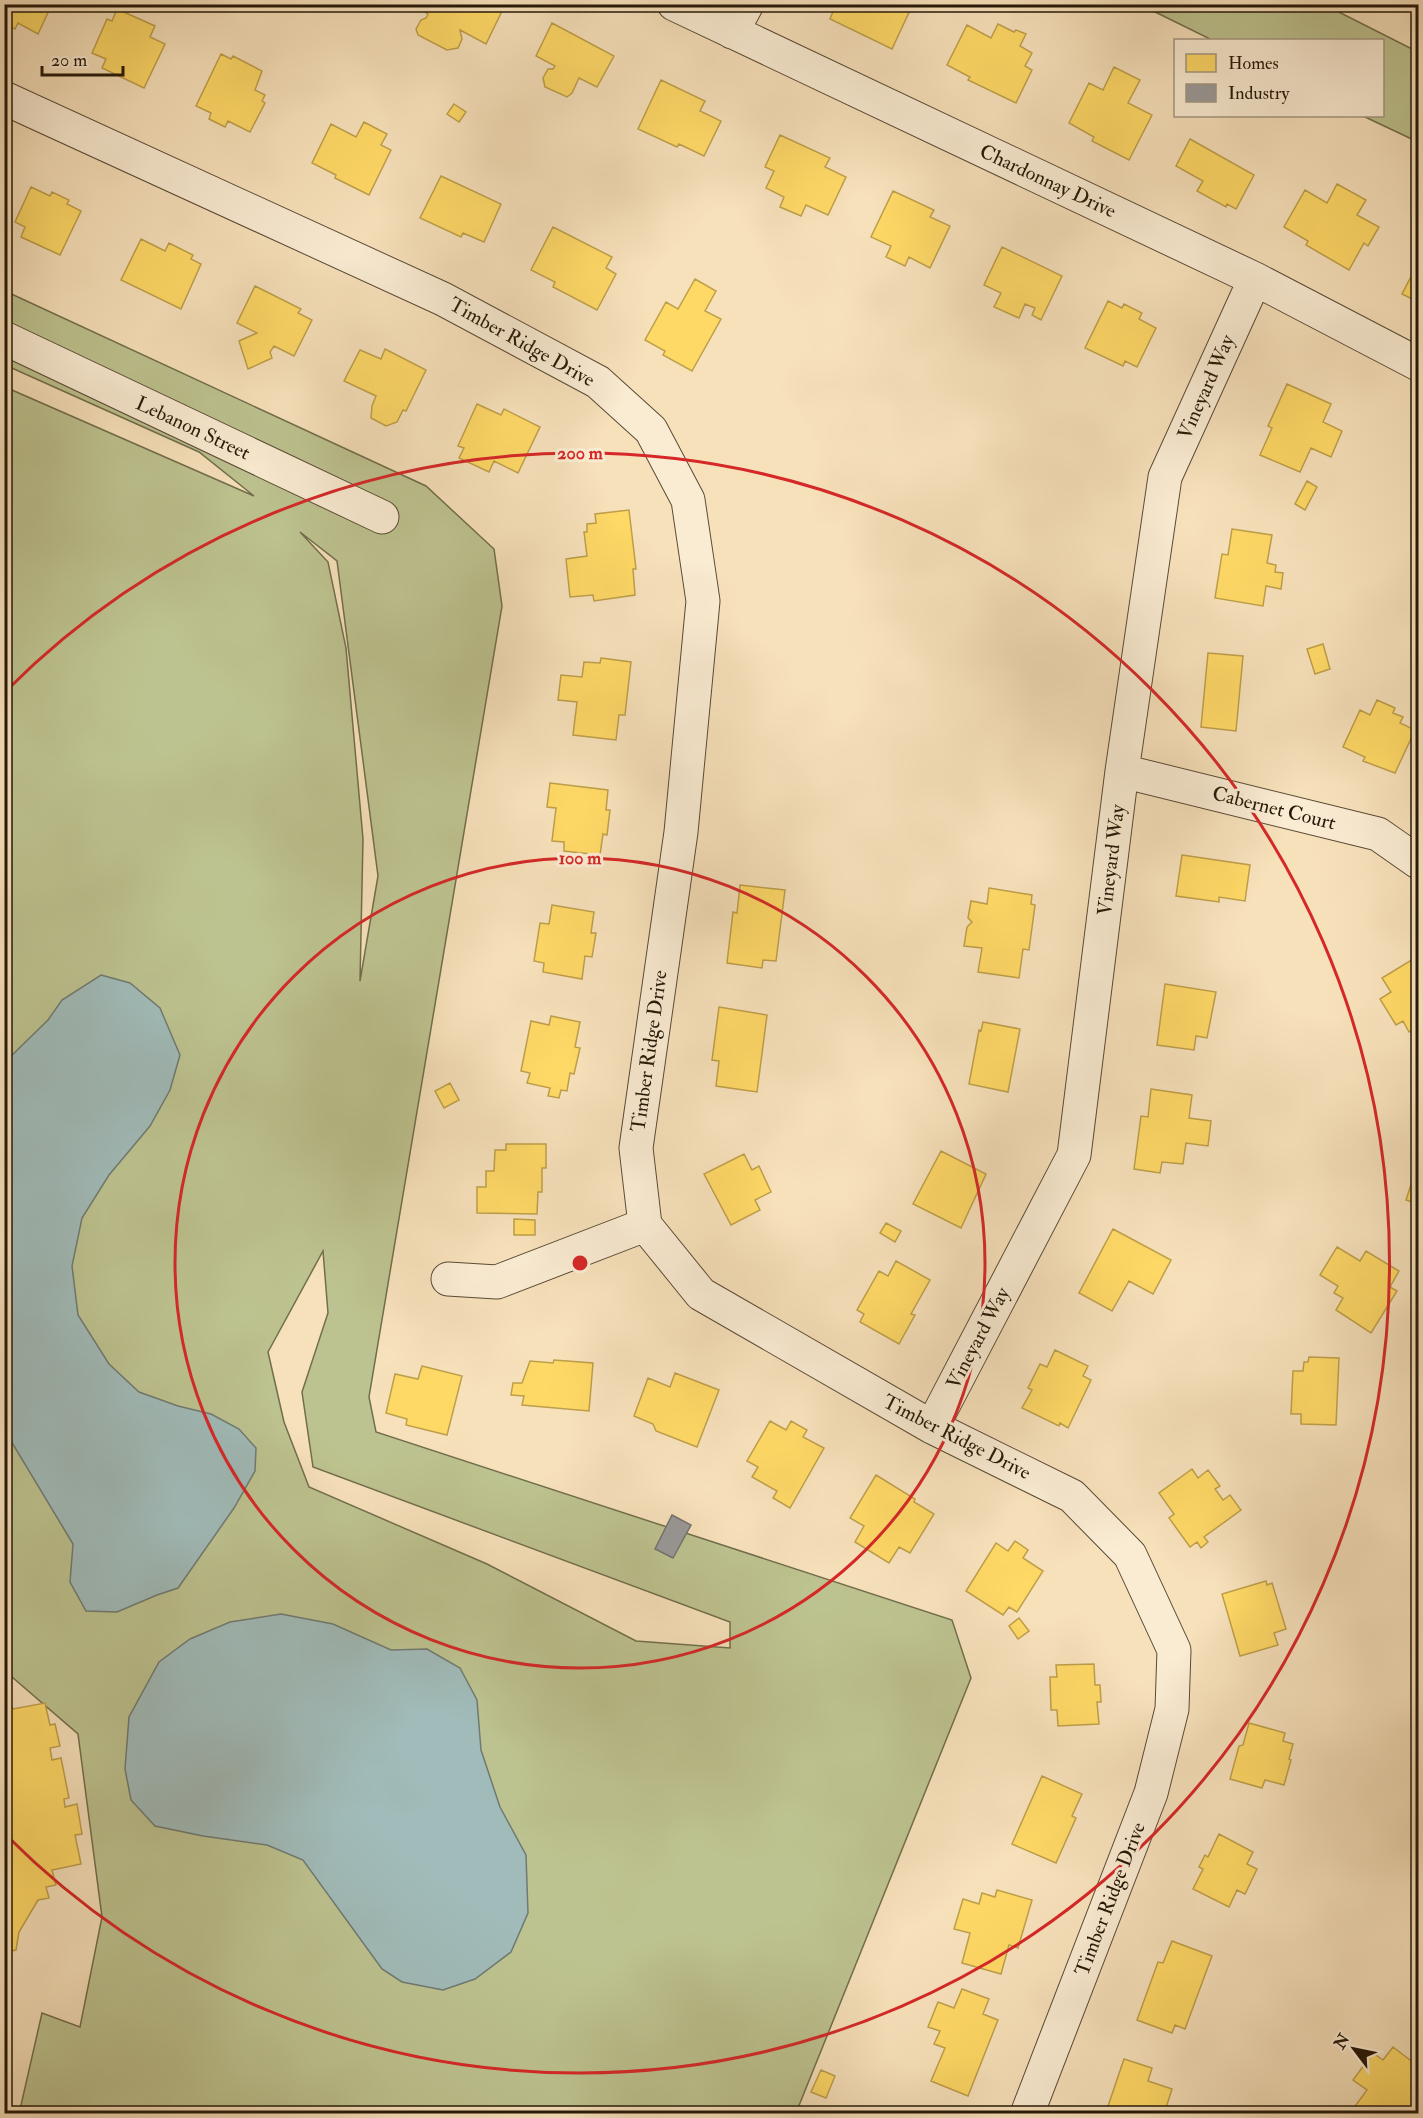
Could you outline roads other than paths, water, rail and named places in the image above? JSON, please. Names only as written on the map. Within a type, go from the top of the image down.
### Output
[{"type":"street","name":"Chardonnay Drive","points":[[674,4],[740,18],[1419,364]]},
{"type":"street","name":"Timber Ridge Drive","points":[[4,98],[443,299],[598,382],[651,430],[688,500],[704,601],[681,832],[636,1148],[645,1226],[701,1294],[932,1427],[1072,1496],[1130,1555],[1174,1650],[1172,1709],[1151,1793],[1027,2114]]},
{"type":"street","name":"Vineyard Way","points":[[932,1427],[1074,1155],[1122,771],[1165,477],[1254,279]]},
{"type":"street","name":"Lebanon Street","points":[[4,338],[382,517]]},
{"type":"street","name":"Cabernet Court","points":[[1122,771],[1378,834],[1419,862]]},
{"type":"street","points":[[448,1279],[497,1282],[645,1226]]},
{"type":"water","points":[[101,975],[130,983],[160,1008],[180,1055],[170,1090],[150,1126],[109,1175],[82,1218],[72,1266],[78,1315],[109,1364],[139,1392],[178,1406],[211,1414],[239,1429],[256,1448],[255,1471],[234,1508],[178,1588],[117,1612],[86,1611],[70,1582],[73,1544],[5,1431],[5,1062],[48,1020],[62,1000]]},
{"type":"water","points":[[281,1614],[333,1624],[391,1650],[427,1649],[460,1668],[477,1700],[481,1750],[500,1807],[526,1855],[528,1913],[511,1952],[475,1979],[443,1990],[402,1982],[382,1969],[303,1860],[267,1845],[203,1836],[155,1826],[131,1800],[125,1769],[129,1717],[159,1662],[190,1639],[230,1622]]}]
